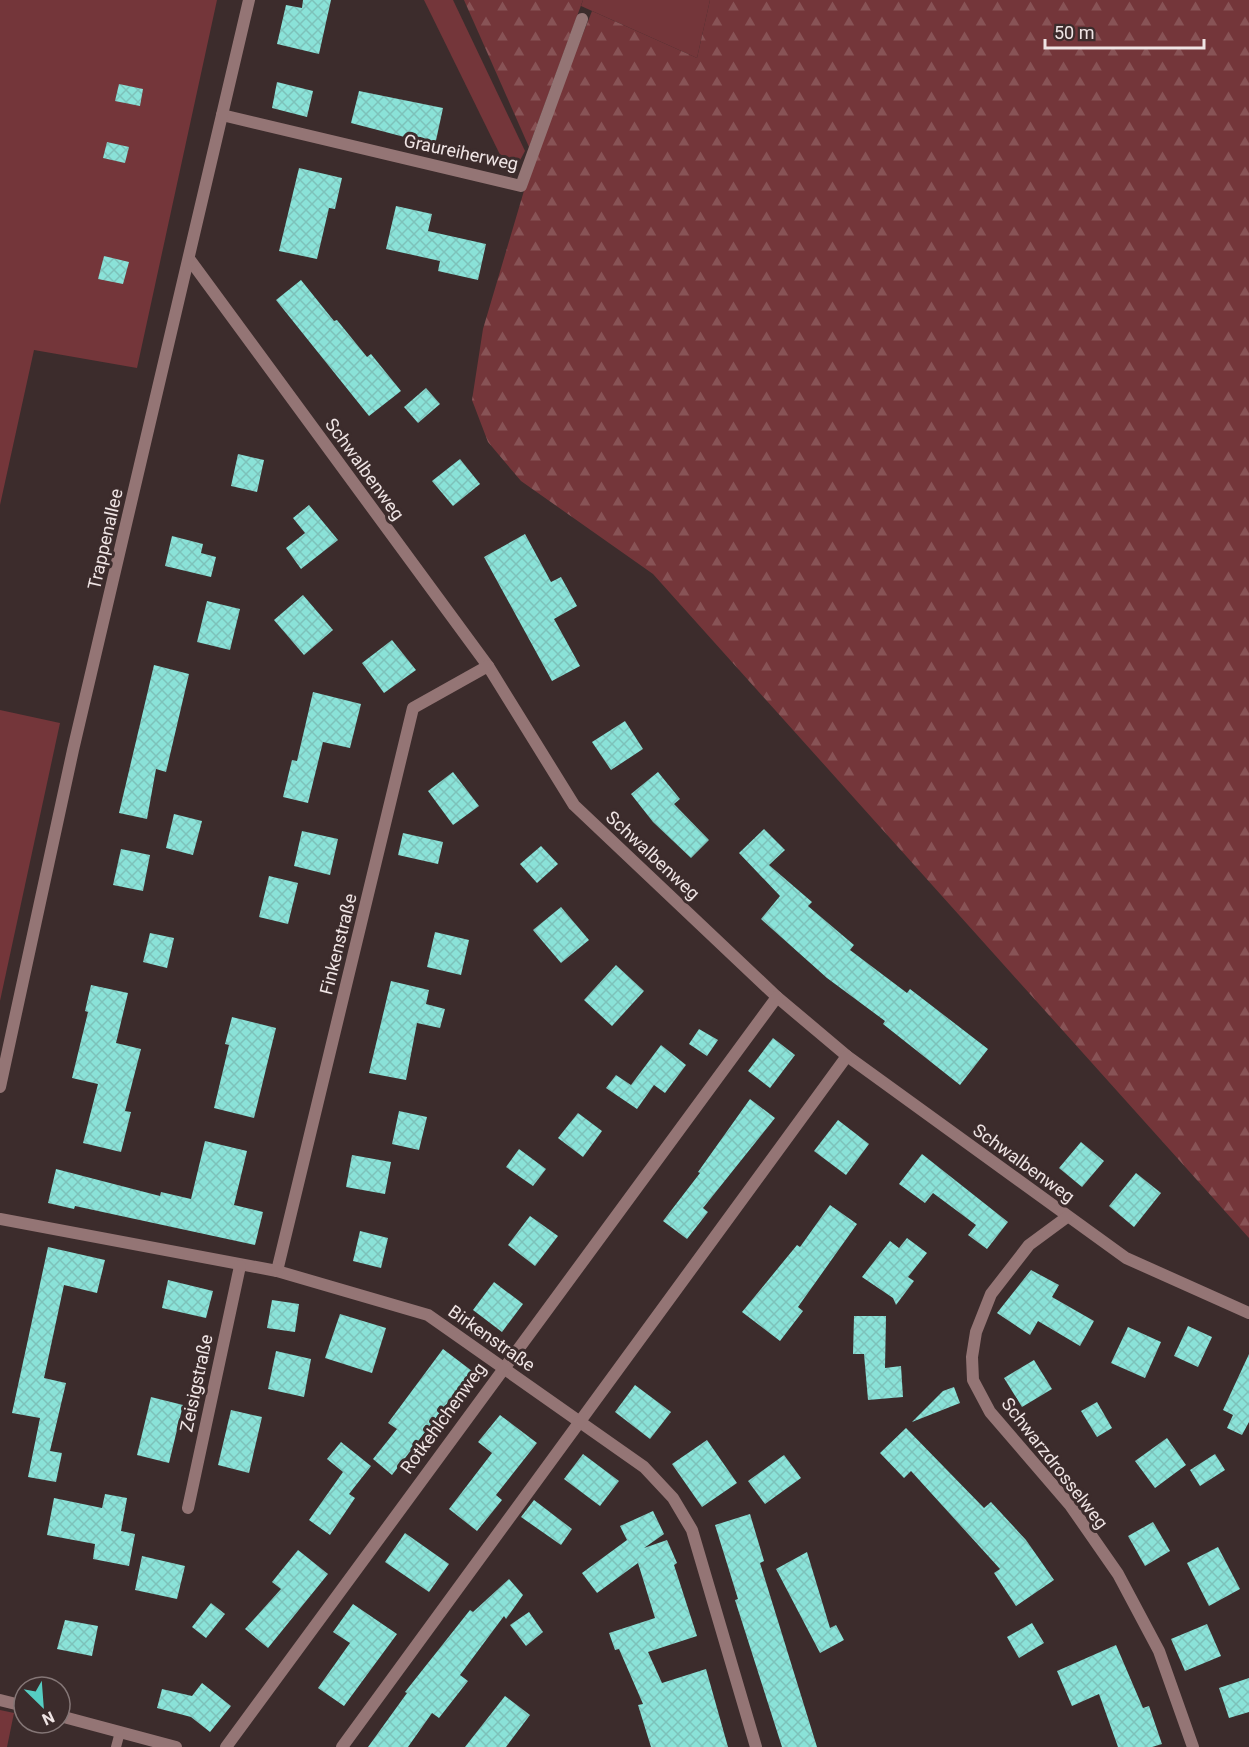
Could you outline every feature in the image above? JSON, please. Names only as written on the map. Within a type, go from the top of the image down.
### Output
[{"type":"street","name":"Trappenallee","points":[[0,1087],[73,750],[190,260],[249,0]]},
{"type":"street","name":"Graureiherweg","points":[[222,116],[521,186],[582,19]]},
{"type":"street","name":"Schwalbenweg","points":[[190,260],[488,666],[574,805],[777,997],[847,1056],[1126,1258],[1249,1313]]},
{"type":"street","name":"Finkenstraße","points":[[277,1271],[413,708],[488,666]]},
{"type":"street","name":"Rotkehlchenweg","points":[[226,1747],[502,1368],[777,997]]},
{"type":"street","points":[[342,1747],[847,1056]]},
{"type":"street","name":"Schwarzdrosselweg","points":[[1067,1217],[1029,1245],[991,1294],[976,1332],[972,1357],[973,1380],[990,1412],[1070,1505],[1118,1574],[1159,1651],[1193,1747]]},
{"type":"street","name":"Birkenstraße","points":[[0,1219],[240,1266],[277,1271],[428,1315],[502,1368],[580,1419],[644,1467],[673,1498],[692,1530],[756,1747]]},
{"type":"street","name":"Zeisigstraße","points":[[188,1508],[240,1266]]},
{"type":"street","points":[[72,1719],[176,1747]]},
{"type":"lane","points":[[116,1747],[120,1732]]},
{"type":"green space","points":[[0,0],[217,0],[137,368],[34,350],[0,505]]},
{"type":"green space","points":[[424,0],[453,0],[525,151],[511,177]]},
{"type":"green space","points":[[464,0],[583,0],[529,147]]},
{"type":"green space","points":[[583,0],[710,0],[697,58],[581,6]]},
{"type":"green space","points":[[710,0],[1249,0],[1249,1238],[653,574],[521,481],[488,442],[472,400],[483,329],[534,157],[592,11],[697,58]]},
{"type":"green space","points":[[0,710],[60,723],[0,1001]]},
{"type":"green space","points":[[0,1710],[12,1713],[12,1723],[7,1747],[0,1747]]},
{"type":"building","points":[[303,0],[331,0],[319,54],[277,44],[286,5],[302,8]]},
{"type":"building","points":[[277,82],[313,91],[307,117],[272,108]]},
{"type":"building","points":[[119,84],[143,89],[140,106],[115,101]]},
{"type":"building","points":[[359,91],[443,108],[435,145],[351,123]]},
{"type":"building","points":[[107,142],[129,147],[125,163],[103,158]]},
{"type":"building","points":[[299,168],[342,178],[335,209],[329,208],[317,259],[279,251]]},
{"type":"building","points":[[396,206],[432,214],[428,231],[486,244],[478,280],[438,271],[440,261],[386,249]]},
{"type":"building","points":[[104,256],[129,262],[123,284],[98,279]]},
{"type":"building","points":[[301,280],[334,321],[337,320],[367,357],[371,354],[401,391],[369,416],[276,300]]},
{"type":"building","points":[[426,388],[440,404],[418,423],[404,407]]},
{"type":"building","points":[[238,454],[264,460],[257,492],[231,486]]},
{"type":"building","points":[[460,459],[480,484],[453,506],[432,481]]},
{"type":"building","points":[[309,505],[338,540],[301,569],[286,548],[305,533],[293,518]]},
{"type":"building","points":[[525,534],[551,582],[561,577],[577,606],[554,619],[580,666],[552,681],[484,557]]},
{"type":"building","points":[[172,536],[203,544],[201,553],[216,557],[211,577],[165,566]]},
{"type":"building","points":[[303,595],[333,630],[304,655],[274,620]]},
{"type":"building","points":[[207,601],[240,609],[230,650],[197,642]]},
{"type":"building","points":[[392,640],[416,670],[384,693],[362,663]]},
{"type":"building","points":[[154,665],[189,674],[166,772],[156,769],[147,819],[119,813]]},
{"type":"building","points":[[313,692],[361,704],[350,748],[323,742],[308,803],[283,797],[292,760],[297,761]]},
{"type":"building","points":[[625,721],[643,749],[611,770],[592,742]]},
{"type":"building","points":[[453,772],[479,806],[453,825],[428,791]]},
{"type":"building","points":[[658,772],[680,799],[674,804],[709,840],[691,858],[653,822],[631,794]]},
{"type":"building","points":[[174,814],[202,821],[193,855],[166,848]]},
{"type":"building","points":[[764,829],[785,850],[769,865],[812,902],[808,906],[854,945],[850,950],[907,993],[910,989],[988,1049],[960,1085],[883,1024],[885,1021],[827,978],[761,919],[780,896],[739,853]]},
{"type":"building","points":[[302,831],[338,839],[330,875],[294,866]]},
{"type":"building","points":[[403,833],[443,842],[438,864],[398,855]]},
{"type":"building","points":[[541,846],[558,864],[537,883],[520,864]]},
{"type":"building","points":[[121,849],[150,855],[143,891],[113,885]]},
{"type":"building","points":[[269,876],[298,883],[288,924],[259,917]]},
{"type":"building","points":[[561,907],[589,940],[561,963],[533,930]]},
{"type":"building","points":[[435,932],[469,940],[461,975],[427,967]]},
{"type":"building","points":[[150,933],[174,938],[167,968],[143,962]]},
{"type":"building","points":[[616,965],[644,991],[612,1026],[584,1000]]},
{"type":"building","points":[[391,981],[429,990],[426,1004],[445,1009],[440,1028],[417,1023],[406,1080],[369,1073]]},
{"type":"building","points":[[91,985],[128,993],[116,1043],[141,1049],[125,1111],[131,1112],[121,1152],[83,1143],[98,1084],[72,1078],[88,1012],[85,1011]]},
{"type":"building","points":[[232,1017],[276,1028],[254,1118],[214,1108],[229,1045],[225,1044]]},
{"type":"building","points":[[699,1029],[718,1040],[707,1056],[689,1044]]},
{"type":"building","points":[[773,1038],[795,1055],[770,1088],[748,1071]]},
{"type":"building","points":[[661,1045],[686,1065],[665,1093],[654,1085],[637,1109],[606,1088],[616,1075],[631,1085]]},
{"type":"building","points":[[750,1099],[775,1118],[703,1208],[708,1212],[687,1239],[663,1221],[700,1173],[698,1172]]},
{"type":"building","points":[[399,1111],[427,1117],[419,1150],[392,1144]]},
{"type":"building","points":[[578,1113],[602,1131],[583,1157],[558,1138]]},
{"type":"building","points":[[838,1120],[869,1144],[846,1175],[814,1151]]},
{"type":"building","points":[[205,1141],[247,1151],[234,1205],[263,1212],[255,1245],[75,1206],[74,1209],[48,1203],[56,1169],[160,1196],[161,1192],[191,1199]]},
{"type":"building","points":[[1081,1142],[1104,1161],[1082,1187],[1059,1168]]},
{"type":"building","points":[[519,1149],[546,1169],[533,1186],[506,1167]]},
{"type":"building","points":[[922,1154],[1008,1222],[987,1249],[968,1235],[976,1225],[933,1193],[925,1203],[899,1184]]},
{"type":"building","points":[[352,1155],[391,1162],[385,1194],[346,1187]]},
{"type":"building","points":[[1136,1173],[1161,1193],[1134,1227],[1109,1206]]},
{"type":"building","points":[[830,1205],[857,1224],[798,1307],[803,1311],[780,1341],[742,1312],[797,1245],[800,1247]]},
{"type":"building","points":[[530,1216],[558,1236],[535,1266],[508,1245]]},
{"type":"building","points":[[360,1231],[388,1238],[381,1268],[353,1261]]},
{"type":"building","points":[[907,1238],[927,1253],[908,1277],[914,1281],[896,1305],[893,1298],[862,1277],[890,1241],[899,1248]]},
{"type":"building","points":[[48,1247],[105,1260],[97,1293],[64,1285],[44,1378],[66,1383],[50,1451],[62,1453],[56,1482],[28,1477],[40,1418],[12,1413]]},
{"type":"building","points":[[1031,1270],[1059,1285],[1052,1297],[1094,1321],[1080,1346],[1038,1321],[1030,1335],[997,1313]]},
{"type":"building","points":[[168,1280],[213,1291],[206,1318],[162,1308]]},
{"type":"building","points":[[494,1282],[523,1304],[502,1332],[473,1310]]},
{"type":"building","points":[[272,1300],[299,1304],[295,1332],[267,1328]]},
{"type":"building","points":[[340,1314],[386,1328],[372,1373],[325,1358]]},
{"type":"building","points":[[854,1316],[886,1316],[885,1368],[901,1366],[903,1397],[868,1400],[864,1354],[853,1354]]},
{"type":"building","points":[[1188,1326],[1212,1337],[1198,1367],[1174,1356]]},
{"type":"building","points":[[1128,1327],[1161,1342],[1145,1378],[1111,1363]]},
{"type":"building","points":[[443,1349],[472,1371],[392,1475],[373,1459],[397,1429],[388,1423]]},
{"type":"building","points":[[276,1351],[311,1359],[304,1397],[268,1389]]},
{"type":"building","points":[[1249,1354],[1249,1422],[1242,1435],[1227,1428],[1233,1415],[1223,1410]]},
{"type":"building","points":[[1034,1360],[1052,1389],[1022,1407],[1004,1378]]},
{"type":"building","points":[[635,1385],[671,1412],[650,1439],[615,1412]]},
{"type":"building","points":[[954,1387],[960,1403],[912,1422],[943,1391]]},
{"type":"building","points":[[151,1397],[183,1405],[169,1463],[137,1455]]},
{"type":"building","points":[[1097,1402],[1112,1428],[1097,1437],[1081,1411]]},
{"type":"building","points":[[231,1410],[262,1417],[249,1473],[218,1465]]},
{"type":"building","points":[[500,1415],[537,1443],[496,1495],[502,1500],[477,1531],[449,1509],[492,1453],[478,1442]]},
{"type":"building","points":[[906,1428],[984,1508],[991,1502],[1026,1540],[1054,1580],[1016,1606],[994,1573],[1000,1569],[911,1471],[904,1478],[880,1453]]},
{"type":"building","points":[[1167,1438],[1186,1465],[1155,1488],[1135,1461]]},
{"type":"building","points":[[707,1440],[737,1483],[702,1507],[672,1464]]},
{"type":"building","points":[[341,1442],[371,1466],[349,1494],[355,1498],[330,1535],[309,1520],[343,1472],[327,1459]]},
{"type":"building","points":[[583,1454],[619,1481],[600,1506],[564,1479]]},
{"type":"building","points":[[1215,1454],[1225,1470],[1200,1486],[1190,1470]]},
{"type":"building","points":[[784,1455],[801,1478],[765,1504],[748,1481]]},
{"type":"building","points":[[105,1494],[127,1498],[121,1531],[135,1534],[129,1566],[93,1559],[95,1544],[47,1535],[54,1498],[102,1508]]},
{"type":"building","points":[[534,1500],[572,1529],[561,1545],[521,1517]]},
{"type":"building","points":[[653,1511],[664,1534],[644,1548],[667,1540],[677,1563],[674,1565],[697,1636],[648,1652],[662,1683],[706,1669],[728,1747],[651,1747],[638,1705],[643,1704],[619,1649],[615,1650],[609,1633],[655,1618],[638,1563],[597,1593],[582,1573],[627,1540],[620,1526]]},
{"type":"building","points":[[750,1514],[764,1561],[760,1563],[817,1747],[782,1747],[735,1600],[738,1599],[715,1525]]},
{"type":"building","points":[[1153,1522],[1170,1551],[1145,1566],[1128,1536]]},
{"type":"building","points":[[405,1533],[449,1564],[429,1592],[385,1562]]},
{"type":"building","points":[[1218,1547],[1240,1589],[1209,1606],[1187,1563]]},
{"type":"building","points":[[298,1550],[328,1574],[268,1648],[245,1629],[281,1589],[272,1582]]},
{"type":"building","points":[[807,1552],[830,1628],[836,1625],[844,1640],[820,1653],[776,1569]]},
{"type":"building","points":[[142,1556],[185,1566],[177,1599],[135,1590]]},
{"type":"building","points":[[509,1579],[523,1595],[506,1619],[504,1616],[460,1675],[468,1681],[439,1718],[432,1713],[408,1747],[368,1747],[407,1693],[405,1692],[470,1610],[473,1612]]},
{"type":"building","points":[[211,1603],[225,1614],[206,1638],[192,1627]]},
{"type":"building","points":[[353,1604],[397,1634],[344,1706],[318,1688],[350,1643],[333,1632]]},
{"type":"building","points":[[529,1612],[543,1632],[526,1646],[510,1625]]},
{"type":"building","points":[[65,1620],[98,1626],[92,1656],[57,1649]]},
{"type":"building","points":[[1032,1623],[1044,1643],[1019,1658],[1007,1637]]},
{"type":"building","points":[[1207,1624],[1221,1656],[1185,1671],[1171,1639]]},
{"type":"building","points":[[1116,1645],[1143,1708],[1149,1706],[1162,1744],[1152,1747],[1118,1747],[1099,1694],[1072,1706],[1057,1671]]},
{"type":"building","points":[[1249,1678],[1249,1712],[1229,1718],[1219,1688]]},
{"type":"building","points":[[202,1683],[231,1706],[210,1732],[191,1717],[157,1708],[162,1689],[192,1696]]},
{"type":"building","points":[[505,1696],[530,1715],[506,1747],[465,1747]]}]
